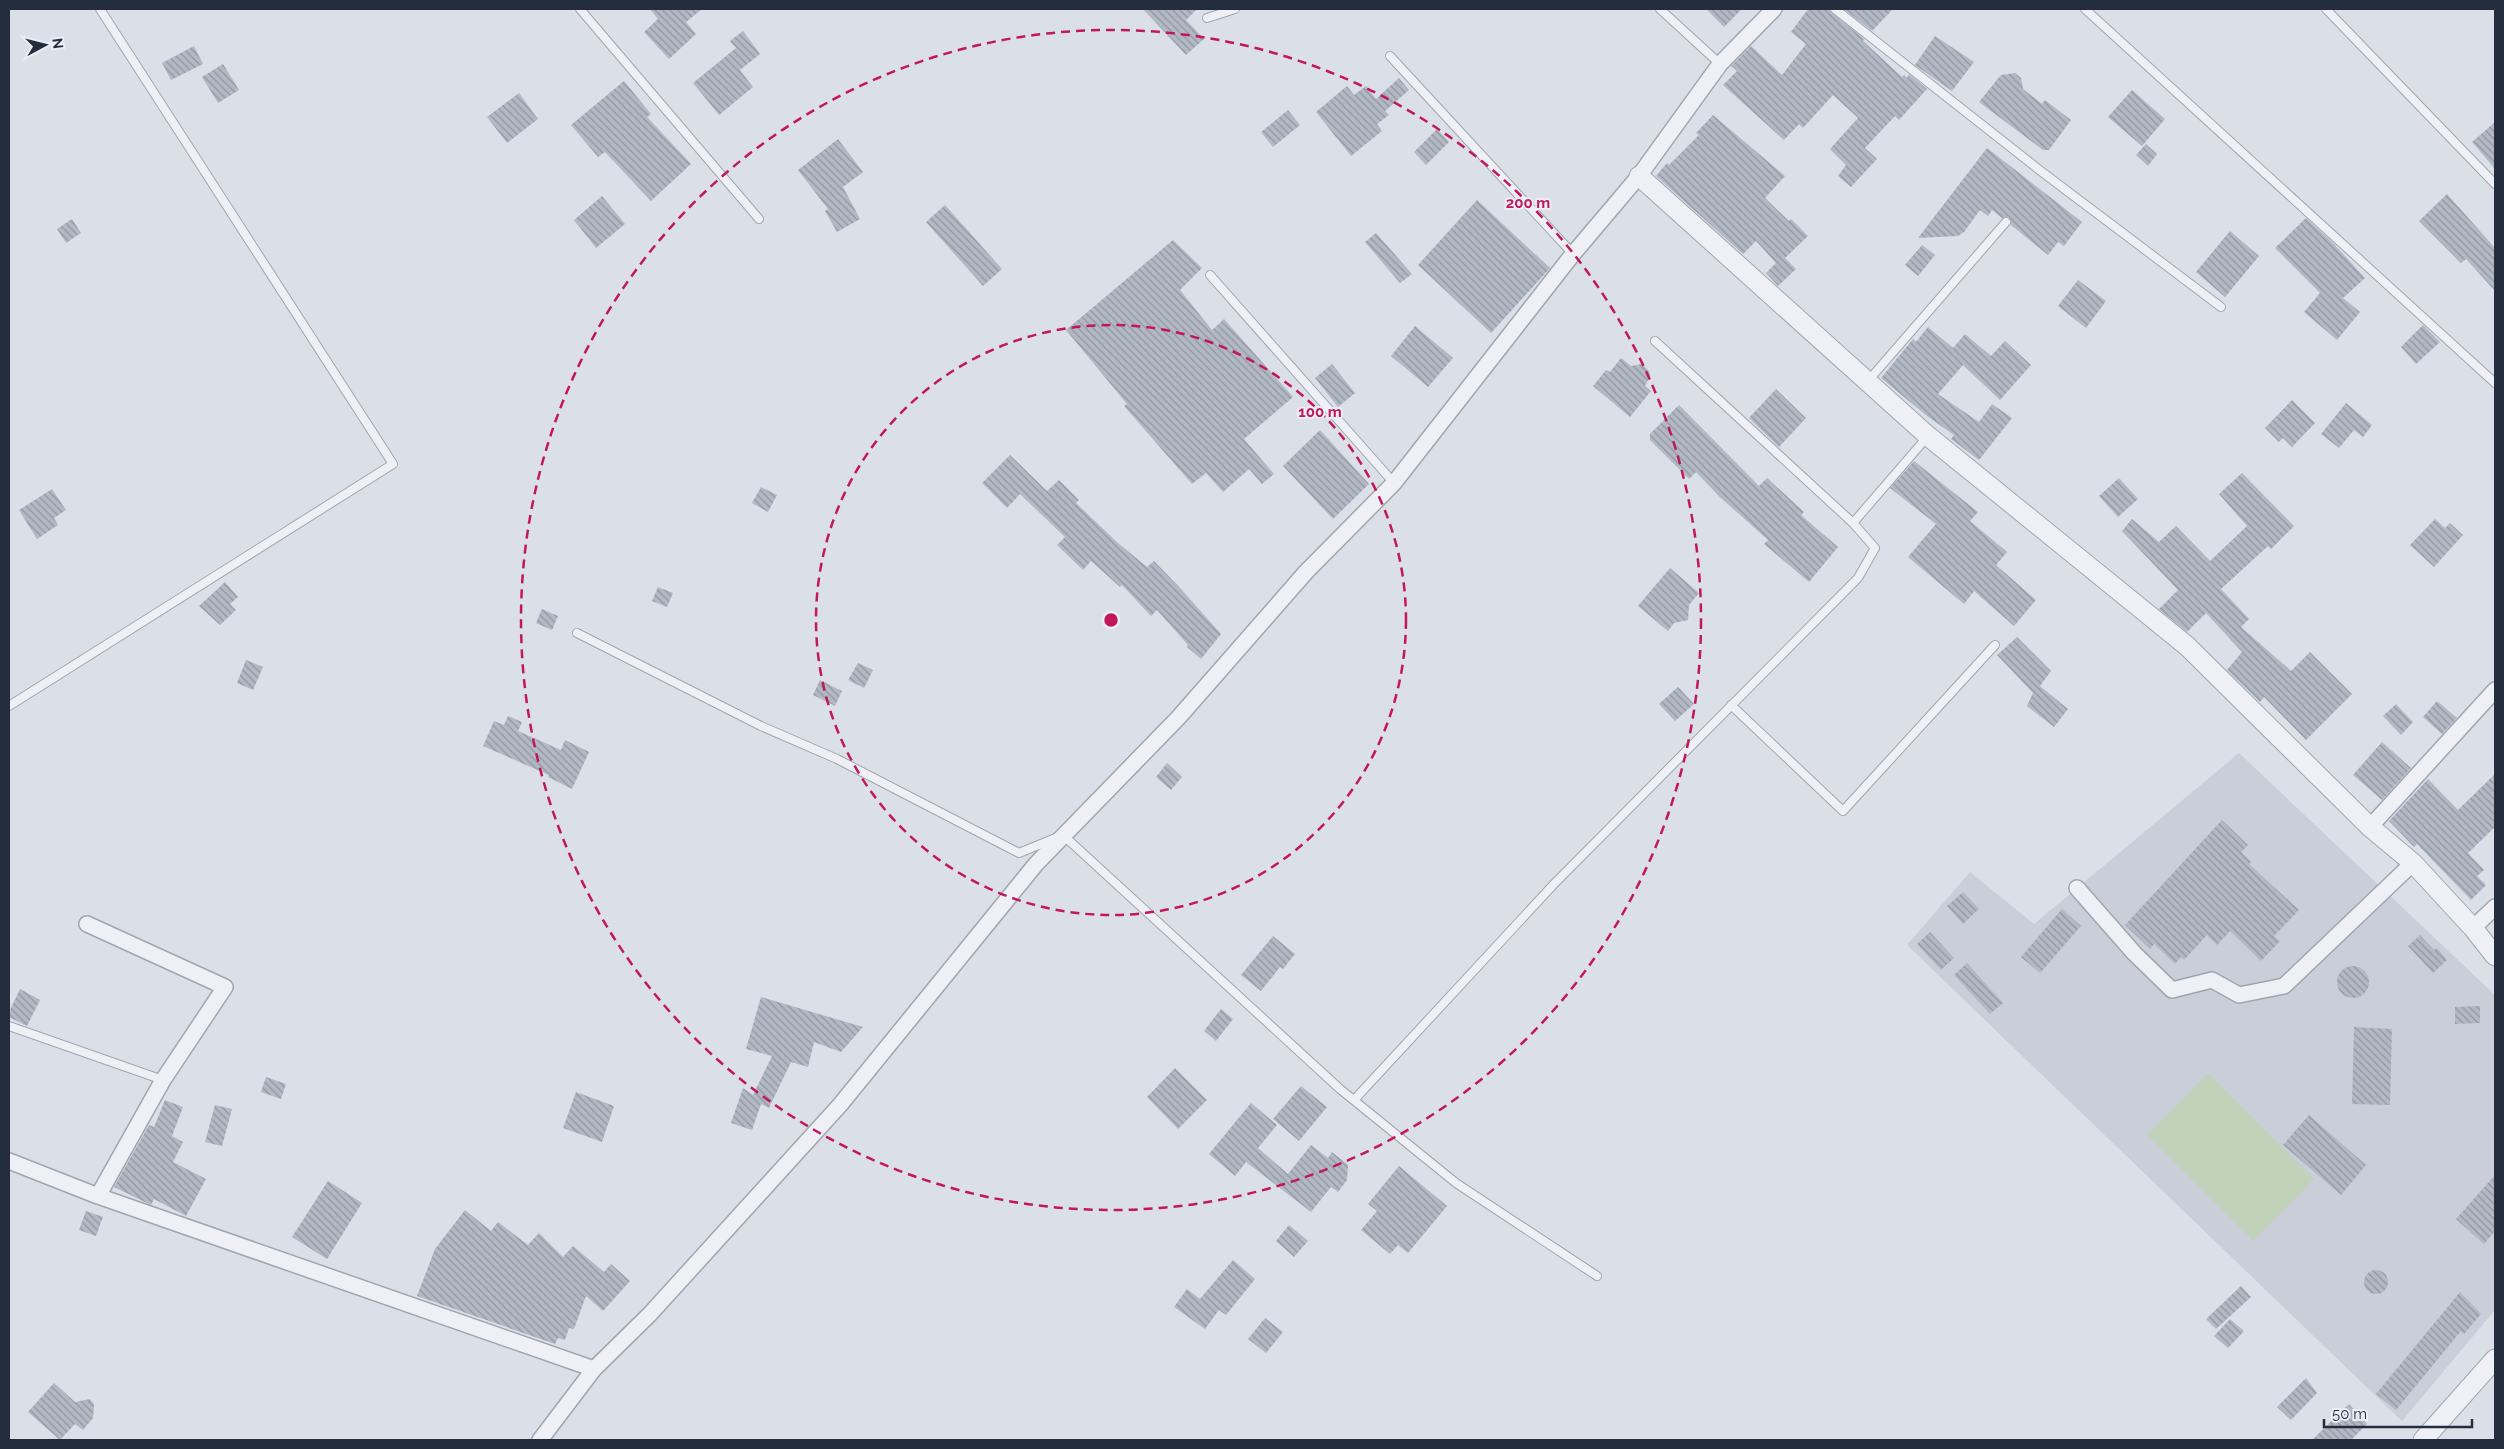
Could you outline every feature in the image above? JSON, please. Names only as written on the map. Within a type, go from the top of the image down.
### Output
[{"type":"street","points":[[540,1440],[594,1369],[650,1314],[840,1105],[1036,864],[1178,718],[1306,572],[1394,483],[1573,254],[1639,176],[1720,64],[1774,9]]},
{"type":"street","points":[[1639,176],[1928,436],[2188,646],[2370,826],[2413,863],[2473,928],[2495,956]]},
{"type":"street","points":[[2370,826],[2495,690]]},
{"type":"street","points":[[2077,888],[2134,953],[2172,990],[2212,980],[2240,995],[2284,986],[2413,863]]},
{"type":"street","points":[[2473,928],[2495,907]]},
{"type":"street","points":[[87,924],[225,987],[162,1080],[98,1196]]},
{"type":"street","points":[[9,1161],[98,1196],[594,1369]]},
{"type":"street","points":[[2423,1440],[2495,1359]]},
{"type":"lane","points":[[9,706],[393,464],[100,9]]},
{"type":"lane","points":[[580,9],[759,219]]},
{"type":"lane","points":[[1207,18],[1235,9]]},
{"type":"lane","points":[[1660,9],[1720,64]]},
{"type":"lane","points":[[1835,9],[2042,172],[2221,307]]},
{"type":"lane","points":[[2085,9],[2495,383]]},
{"type":"lane","points":[[2326,9],[2495,184]]},
{"type":"lane","points":[[1390,56],[1573,254]]},
{"type":"lane","points":[[1868,381],[2006,222]]},
{"type":"lane","points":[[1210,275],[1394,483]]},
{"type":"lane","points":[[1354,1100],[1554,884],[1858,578],[1875,548],[1853,522],[1655,341]]},
{"type":"lane","points":[[1853,522],[1928,436]]},
{"type":"lane","points":[[577,633],[761,726],[837,759],[1019,853],[1063,835],[1260,1018],[1354,1100],[1456,1183],[1597,1276]]},
{"type":"lane","points":[[1731,705],[1843,811],[1995,645]]},
{"type":"lane","points":[[9,1026],[162,1080]]},
{"type":"shaded area","points":[[2239,753],[2495,995],[2495,1310],[2402,1421],[1907,945],[1970,872],[2034,924]]},
{"type":"green space","points":[[2208,1073],[2314,1179],[2253,1241],[2147,1135]]},
{"type":"building","points":[[650,9],[702,9],[686,22],[696,34],[669,59],[644,32],[658,19]]},
{"type":"building","points":[[1143,9],[1197,9],[1186,20],[1204,39],[1186,55]]},
{"type":"building","points":[[1706,9],[1742,9],[1724,27]]},
{"type":"building","points":[[1808,9],[1829,9],[1864,39],[1863,41],[1902,77],[1904,75],[1907,78],[1909,74],[1927,89],[1899,120],[1895,116],[1865,148],[1877,159],[1851,187],[1838,176],[1846,165],[1830,149],[1858,118],[1833,95],[1803,128],[1799,124],[1784,140],[1723,85],[1737,71],[1731,66],[1751,46],[1782,75],[1806,44],[1791,32]]},
{"type":"building","points":[[1844,9],[1893,9],[1872,31]]},
{"type":"building","points":[[743,31],[760,54],[740,70],[753,87],[719,115],[693,83],[736,48],[730,41]]},
{"type":"building","points":[[1935,36],[1974,62],[1952,91],[1915,65]]},
{"type":"building","points":[[194,46],[203,64],[171,80],[162,63]]},
{"type":"building","points":[[223,64],[239,90],[218,103],[202,77]]},
{"type":"building","points":[[2015,73],[2021,78],[2023,89],[2042,104],[2045,100],[2071,120],[2049,150],[2043,150],[1979,102],[2001,75]]},
{"type":"building","points":[[1399,78],[1409,90],[1385,111],[1389,115],[1377,124],[1382,131],[1351,156],[1316,112],[1347,86],[1354,95],[1366,86],[1376,99]]},
{"type":"building","points":[[624,81],[651,114],[647,117],[691,164],[651,201],[605,152],[598,157],[571,125]]},
{"type":"building","points":[[2132,90],[2165,119],[2142,146],[2108,117]]},
{"type":"building","points":[[519,93],[538,119],[507,143],[487,117]]},
{"type":"building","points":[[1288,110],[1300,125],[1273,147],[1261,132]]},
{"type":"building","points":[[1713,115],[1785,176],[1765,198],[1808,236],[1785,258],[1796,269],[1778,286],[1766,273],[1776,263],[1756,241],[1743,254],[1656,176],[1667,163],[1669,165],[1699,135],[1696,133]]},
{"type":"building","points":[[2495,122],[2495,169],[2472,142]]},
{"type":"building","points":[[1437,129],[1449,142],[1426,165],[1414,152]]},
{"type":"building","points":[[838,139],[863,172],[843,187],[860,219],[837,232],[825,211],[828,209],[798,170]]},
{"type":"building","points":[[2146,144],[2157,154],[2148,166],[2136,155]]},
{"type":"building","points":[[1987,148],[2082,222],[2064,246],[2058,242],[2048,255],[2011,225],[2009,217],[2002,218],[1992,210],[1988,216],[1980,210],[1964,232],[1958,236],[1918,238]]},
{"type":"building","points":[[2447,194],[2495,248],[2495,291],[2466,259],[2461,263],[2419,221]]},
{"type":"building","points":[[602,196],[625,224],[596,248],[574,220]]},
{"type":"building","points":[[1477,200],[1550,268],[1491,333],[1418,265]]},
{"type":"building","points":[[945,205],[1002,269],[983,286],[926,222]]},
{"type":"building","points":[[2306,218],[2331,241],[2365,278],[2343,298],[2360,312],[2337,340],[2304,312],[2320,293],[2275,248]]},
{"type":"building","points":[[72,219],[81,233],[66,243],[57,229]]},
{"type":"building","points":[[2230,231],[2259,256],[2225,297],[2196,272]]},
{"type":"building","points":[[1376,233],[1412,274],[1400,283],[1365,242]]},
{"type":"building","points":[[1173,240],[1202,268],[1180,290],[1212,330],[1224,319],[1293,397],[1244,439],[1274,474],[1262,484],[1249,469],[1223,492],[1206,473],[1192,484],[1124,406],[1127,404],[1066,330]]},
{"type":"building","points":[[1922,245],[1935,255],[1918,276],[1905,265]]},
{"type":"building","points":[[2078,280],[2106,301],[2086,328],[2058,306]]},
{"type":"building","points":[[2423,325],[2440,342],[2416,364],[2401,347]]},
{"type":"building","points":[[1415,326],[1453,358],[1428,387],[1391,356]]},
{"type":"building","points":[[1928,327],[1953,348],[1965,334],[1991,356],[2005,341],[2031,365],[2000,400],[1963,365],[1938,394],[1979,422],[1992,404],[2012,418],[1979,460],[1951,439],[1954,435],[1927,416],[1881,378],[1913,339],[1916,342]]},
{"type":"building","points":[[1621,358],[1631,366],[1642,364],[1649,371],[1650,376],[1645,386],[1651,391],[1630,417],[1593,386],[1606,370],[1610,372]]},
{"type":"building","points":[[1332,364],[1355,393],[1338,407],[1315,378]]},
{"type":"building","points":[[1776,389],[1806,418],[1779,447],[1749,418]]},
{"type":"building","points":[[2292,400],[2315,423],[2292,447],[2283,438],[2279,442],[2265,428]]},
{"type":"building","points":[[2346,403],[2372,425],[2363,437],[2354,430],[2339,448],[2321,434]]},
{"type":"building","points":[[1679,405],[1759,486],[1767,478],[1804,512],[1801,515],[1838,547],[1809,582],[1764,544],[1768,540],[1720,497],[1696,472],[1689,479],[1650,440],[1650,434]]},
{"type":"building","points":[[1320,430],[1369,484],[1333,519],[1283,466]]},
{"type":"building","points":[[1010,455],[1047,491],[1059,480],[1079,500],[1076,503],[1118,543],[1147,567],[1154,561],[1180,588],[1221,634],[1201,659],[1187,647],[1188,645],[1157,610],[1151,616],[1122,585],[1120,587],[1091,561],[1083,570],[1057,545],[1065,537],[1020,494],[1007,508],[982,483]]},
{"type":"building","points":[[1914,461],[1978,512],[1970,521],[2007,552],[1996,565],[2036,600],[2014,626],[1974,591],[1964,604],[1908,557],[1936,524],[1890,488]]},
{"type":"building","points":[[2242,473],[2294,526],[2271,549],[2268,546],[2221,589],[2249,619],[2241,627],[2291,671],[2310,652],[2352,694],[2306,740],[2264,697],[2260,702],[2227,670],[2242,652],[2206,613],[2187,632],[2159,609],[2178,590],[2122,531],[2132,519],[2159,542],[2176,526],[2210,561],[2247,526],[2219,494]]},
{"type":"building","points":[[2119,478],[2138,499],[2118,517],[2099,496]]},
{"type":"building","points":[[761,487],[777,495],[768,512],[752,503]]},
{"type":"building","points":[[52,489],[66,510],[54,518],[58,525],[37,539],[19,510]]},
{"type":"building","points":[[2435,519],[2445,528],[2450,523],[2463,535],[2434,567],[2410,545]]},
{"type":"building","points":[[1670,568],[1699,593],[1689,605],[1688,620],[1674,623],[1668,631],[1638,606]]},
{"type":"building","points":[[225,582],[238,597],[230,604],[236,610],[220,625],[199,606]]},
{"type":"building","points":[[658,587],[673,593],[667,607],[652,601]]},
{"type":"building","points":[[542,609],[558,616],[552,630],[536,623]]},
{"type":"building","points":[[2017,637],[2051,671],[2040,686],[2068,709],[2054,727],[2027,706],[2033,693],[1997,655]]},
{"type":"building","points":[[246,660],[263,667],[253,690],[237,683]]},
{"type":"building","points":[[858,663],[873,670],[864,688],[848,680]]},
{"type":"building","points":[[820,680],[842,691],[835,706],[813,695]]},
{"type":"building","points":[[1678,687],[1694,704],[1675,721],[1659,704]]},
{"type":"building","points":[[2437,701],[2457,718],[2442,734],[2423,717]]},
{"type":"building","points":[[2396,704],[2413,722],[2401,735],[2383,716]]},
{"type":"building","points":[[508,716],[522,722],[518,731],[561,750],[565,740],[589,752],[572,789],[548,777],[549,775],[483,746],[494,721],[504,725]]},
{"type":"building","points":[[2382,742],[2411,768],[2382,800],[2353,775]]},
{"type":"building","points":[[1167,763],[1182,777],[1171,790],[1156,777]]},
{"type":"building","points":[[2495,774],[2495,827],[2468,853],[2484,870],[2477,876],[2486,885],[2471,900],[2417,844],[2414,847],[2389,821],[2428,779],[2458,810]]},
{"type":"building","points":[[2222,820],[2248,845],[2241,852],[2251,862],[2249,864],[2299,910],[2274,936],[2280,941],[2261,961],[2230,931],[2217,945],[2207,935],[2184,960],[2181,957],[2175,964],[2154,944],[2150,949],[2125,925]]},
{"type":"building","points":[[1963,892],[1979,909],[1963,924],[1947,906]]},
{"type":"building","points":[[2062,909],[2081,926],[2040,973],[2021,957]]},
{"type":"building","points":[[1930,932],[1954,958],[1941,970],[1917,944]]},
{"type":"building","points":[[2420,935],[2434,950],[2437,948],[2447,960],[2433,973],[2408,946]]},
{"type":"building","points":[[1273,936],[1295,954],[1283,969],[1280,967],[1261,991],[1241,975]]},
{"type":"building","points":[[1967,963],[2003,1003],[1990,1014],[1954,975]]},
{"type":"building","points":[[2353,966],[2359,967],[2364,971],[2368,976],[2368,988],[2364,993],[2359,997],[2353,998],[2347,997],[2342,993],[2338,988],[2337,982],[2338,976],[2342,971],[2347,967]]},
{"type":"building","points":[[20,989],[40,1000],[27,1026],[9,1017],[9,1012]]},
{"type":"building","points":[[761,997],[863,1027],[841,1052],[814,1042],[808,1067],[791,1062],[769,1108],[761,1104],[752,1130],[731,1123],[743,1088],[753,1095],[772,1056],[746,1049]]},
{"type":"building","points":[[2480,1006],[2480,1023],[2455,1024],[2455,1007]]},
{"type":"building","points":[[1221,1009],[1233,1019],[1216,1041],[1204,1031]]},
{"type":"building","points":[[2354,1027],[2392,1029],[2390,1105],[2352,1104]]},
{"type":"building","points":[[1175,1068],[1207,1100],[1178,1129],[1147,1097]]},
{"type":"building","points":[[266,1077],[286,1084],[281,1099],[261,1092]]},
{"type":"building","points":[[1301,1086],[1327,1107],[1299,1141],[1273,1119]]},
{"type":"building","points":[[576,1092],[614,1106],[602,1142],[563,1128]]},
{"type":"building","points":[[165,1100],[183,1107],[172,1136],[183,1142],[173,1162],[206,1179],[186,1216],[154,1199],[151,1205],[114,1187],[149,1125],[154,1127]]},
{"type":"building","points":[[1251,1103],[1277,1125],[1258,1148],[1288,1174],[1311,1145],[1328,1158],[1332,1152],[1348,1165],[1347,1180],[1338,1192],[1331,1187],[1311,1212],[1246,1162],[1235,1176],[1209,1154]]},
{"type":"building","points":[[215,1105],[232,1109],[222,1146],[205,1142]]},
{"type":"building","points":[[2309,1115],[2366,1165],[2341,1195],[2283,1145]]},
{"type":"building","points":[[1399,1166],[1447,1206],[1408,1253],[1398,1245],[1390,1254],[1361,1230],[1377,1211],[1368,1204]]},
{"type":"building","points":[[2495,1175],[2495,1231],[2484,1244],[2456,1219]]},
{"type":"building","points":[[328,1181],[362,1203],[327,1259],[292,1237]]},
{"type":"building","points":[[465,1210],[491,1231],[498,1222],[528,1245],[539,1233],[563,1257],[573,1246],[604,1272],[611,1264],[630,1281],[603,1311],[586,1296],[574,1329],[569,1328],[565,1340],[558,1338],[555,1344],[417,1296],[435,1249]]},
{"type":"building","points":[[86,1211],[103,1217],[96,1236],[79,1230]]},
{"type":"building","points":[[1289,1225],[1308,1241],[1294,1257],[1276,1241]]},
{"type":"building","points":[[1233,1260],[1255,1279],[1226,1315],[1219,1310],[1205,1329],[1174,1307],[1187,1289],[1200,1299]]},
{"type":"building","points":[[2376,1270],[2385,1273],[2388,1282],[2385,1291],[2376,1294],[2367,1291],[2364,1282],[2367,1273]]},
{"type":"building","points":[[2241,1286],[2251,1297],[2216,1329],[2206,1319]]},
{"type":"building","points":[[2460,1292],[2481,1314],[2464,1334],[2461,1331],[2396,1410],[2376,1394]]},
{"type":"building","points":[[1265,1318],[1283,1332],[1266,1353],[1248,1339]]},
{"type":"building","points":[[2230,1319],[2244,1331],[2228,1348],[2214,1336]]},
{"type":"building","points":[[2306,1378],[2317,1393],[2291,1420],[2277,1407]]},
{"type":"building","points":[[54,1383],[75,1402],[90,1399],[94,1405],[93,1418],[83,1430],[75,1424],[60,1440],[28,1412]]},
{"type":"building","points":[[2349,1404],[2367,1424],[2351,1440],[2312,1440]]}]
